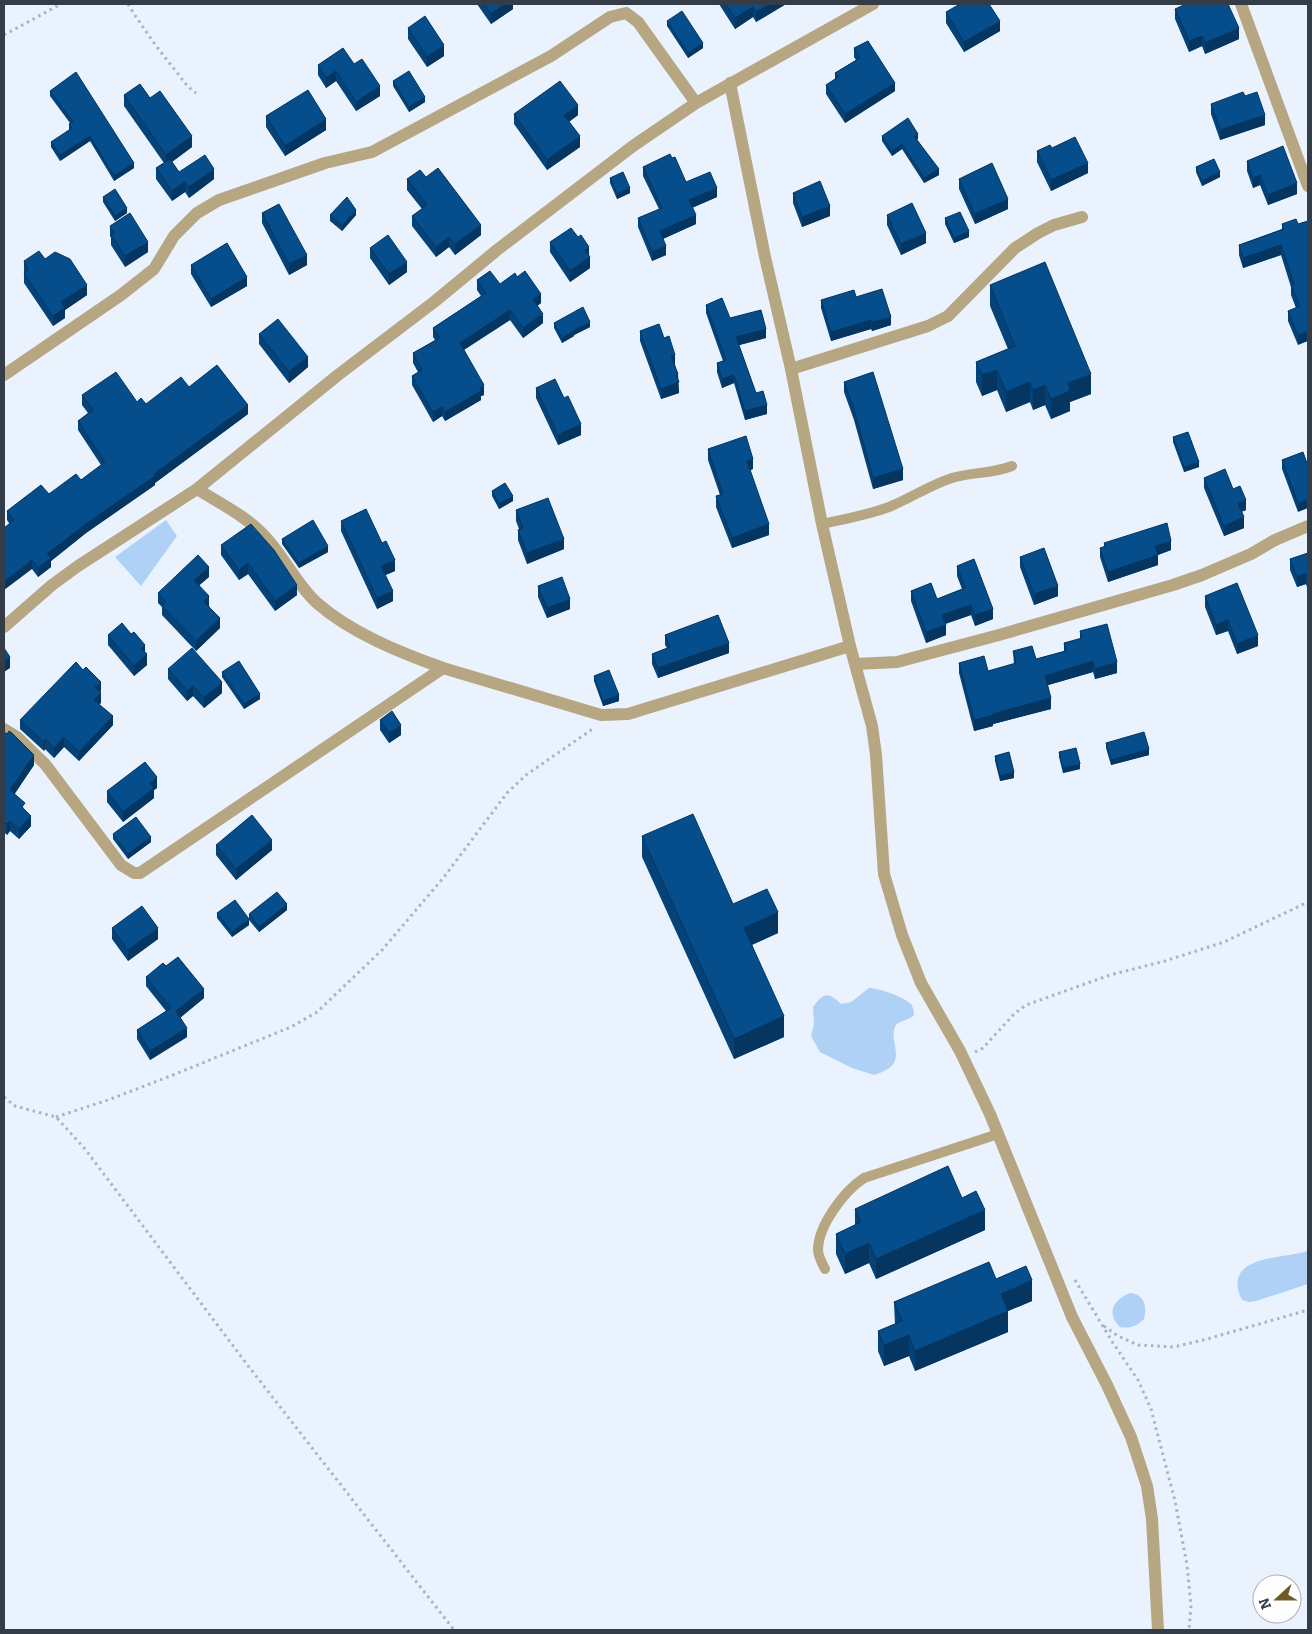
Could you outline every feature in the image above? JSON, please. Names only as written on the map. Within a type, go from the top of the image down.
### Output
[{"type":"street","points":[[4,627],[52,585],[78,566],[197,489],[338,375],[633,146],[696,103],[872,4]]},
{"type":"street","points":[[1241,4],[1308,186]]},
{"type":"street","points":[[4,375],[121,295],[154,269],[174,236],[197,213],[219,200],[315,166],[372,152],[551,56],[610,17],[626,13],[638,22],[696,103]]},
{"type":"street","points":[[730,83],[822,524],[850,646],[872,726],[876,754],[884,874],[902,935],[922,983],[960,1051],[998,1134],[1072,1317],[1131,1437],[1147,1486],[1152,1519],[1158,1630]]},
{"type":"street","points":[[791,369],[948,316],[1015,248],[1054,225],[1082,217]]},
{"type":"street","points":[[197,489],[256,526],[301,586],[330,613],[345,623],[406,655],[443,668],[601,715],[628,714],[850,646]]},
{"type":"street","points":[[855,664],[897,662],[1173,585],[1251,554],[1275,540],[1308,526]]},
{"type":"street","points":[[4,729],[17,737],[45,764],[121,865],[134,873],[140,873],[443,668]]},
{"type":"lane","points":[[822,524],[888,507],[914,496],[939,482],[955,477],[1012,466]]},
{"type":"lane","points":[[825,1269],[818,1252],[819,1240],[825,1225],[843,1196],[854,1184],[864,1178],[998,1134]]},
{"type":"path","points":[[4,35],[61,4]]},
{"type":"path","points":[[128,4],[160,52],[188,88],[196,93]]},
{"type":"path","points":[[56,1117],[108,1100],[173,1075],[291,1027],[317,1012],[382,950],[444,876],[508,793],[526,775],[610,716]]},
{"type":"path","points":[[960,1051],[974,1053],[983,1048],[1014,1014],[1026,1005],[1110,975],[1165,961],[1224,942],[1308,902]]},
{"type":"path","points":[[4,1097],[16,1106],[56,1117],[65,1125],[249,1367],[454,1630]]},
{"type":"path","points":[[1103,1326],[1118,1336],[1138,1345],[1174,1347],[1308,1310]]},
{"type":"shaded area","points":[[166,520],[177,536],[141,586],[115,557]]},
{"type":"shaded area","points":[[869,988],[885,991],[903,999],[911,1004],[914,1014],[912,1017],[896,1025],[894,1038],[896,1052],[892,1065],[874,1075],[852,1068],[820,1052],[811,1036],[814,1024],[813,1007],[823,996],[833,997],[841,1004],[851,1002]]},
{"type":"shaded area","points":[[1308,1251],[1308,1284],[1256,1301],[1242,1300],[1237,1285],[1240,1274],[1247,1267],[1270,1258]]},
{"type":"shaded area","points":[[1130,1293],[1139,1296],[1144,1302],[1144,1319],[1127,1328],[1120,1327],[1113,1317],[1113,1307],[1119,1299]]},
{"type":"building","points":[[484,4],[505,4],[491,14]]},
{"type":"building","points":[[726,4],[770,4],[756,12],[753,7],[735,18]]},
{"type":"building","points":[[960,4],[989,4],[1000,21],[964,42],[946,12]]},
{"type":"building","points":[[1186,4],[1228,4],[1239,28],[1205,43],[1202,36],[1189,41],[1175,9]]},
{"type":"building","points":[[682,11],[703,43],[688,53],[667,21]]},
{"type":"building","points":[[425,16],[444,45],[427,57],[408,28]]},
{"type":"building","points":[[868,41],[895,83],[845,114],[826,85],[838,77],[835,73],[860,58],[854,48]]},
{"type":"building","points":[[343,48],[354,64],[362,59],[380,86],[356,102],[336,71],[326,78],[318,65]]},
{"type":"building","points":[[409,71],[425,97],[409,107],[393,81]]},
{"type":"building","points":[[76,72],[134,163],[114,176],[90,136],[60,155],[51,142],[72,128],[69,124],[73,122],[50,91]]},
{"type":"building","points":[[560,81],[578,105],[564,115],[580,136],[547,160],[514,114]]},
{"type":"building","points":[[140,84],[150,98],[160,91],[192,136],[166,155],[124,95]]},
{"type":"building","points":[[308,90],[326,119],[285,146],[266,116]]},
{"type":"building","points":[[1243,92],[1245,96],[1257,92],[1265,115],[1220,130],[1211,104]]},
{"type":"building","points":[[908,118],[918,134],[914,136],[939,169],[924,178],[902,144],[892,151],[882,136]]},
{"type":"building","points":[[1075,137],[1088,163],[1051,180],[1037,151],[1050,145],[1052,148]]},
{"type":"building","points":[[1283,146],[1297,183],[1268,195],[1260,175],[1253,178],[1247,161]]},
{"type":"building","points":[[670,154],[672,158],[675,157],[686,182],[710,172],[717,188],[689,200],[696,215],[660,231],[666,246],[652,252],[638,218],[662,208],[643,167]]},
{"type":"building","points":[[205,155],[214,169],[189,187],[185,182],[172,191],[156,168],[170,159],[179,172]]},
{"type":"building","points":[[1214,159],[1220,172],[1202,181],[1196,167]]},
{"type":"building","points":[[992,163],[1008,199],[975,214],[959,179]]},
{"type":"building","points":[[438,168],[481,225],[455,244],[449,237],[436,247],[412,216],[427,205],[407,179],[420,170],[426,177]]},
{"type":"building","points":[[623,172],[630,188],[617,194],[610,178]]},
{"type":"building","points":[[820,181],[830,206],[802,217],[793,193]]},
{"type":"building","points":[[115,189],[127,208],[115,216],[103,197]]},
{"type":"building","points":[[347,197],[356,210],[342,226],[330,215]]},
{"type":"building","points":[[912,203],[926,233],[901,244],[887,215]]},
{"type":"building","points":[[279,204],[307,255],[289,264],[262,213]]},
{"type":"building","points":[[960,212],[969,231],[954,238],[945,218]]},
{"type":"building","points":[[130,213],[148,242],[125,256],[111,234],[114,233],[110,226]]},
{"type":"building","points":[[1296,219],[1298,224],[1308,221],[1308,331],[1298,335],[1288,311],[1300,306],[1291,285],[1294,284],[1281,245],[1243,258],[1239,245],[1284,229],[1282,224]]},
{"type":"building","points":[[571,228],[578,237],[581,235],[589,247],[585,250],[590,257],[570,271],[550,242]]},
{"type":"building","points":[[388,235],[407,262],[389,274],[370,248]]},
{"type":"building","points":[[227,243],[247,277],[211,299],[191,265]]},
{"type":"building","points":[[39,251],[45,259],[55,252],[70,259],[87,285],[61,302],[65,308],[53,316],[24,273],[28,270],[24,261]]},
{"type":"building","points":[[1045,262],[1091,374],[1068,383],[1070,391],[1051,399],[1045,385],[1033,390],[1030,382],[1006,392],[997,370],[982,375],[976,362],[1015,346],[990,285]]},
{"type":"building","points":[[490,271],[500,284],[515,273],[517,277],[525,271],[541,294],[533,299],[543,314],[523,328],[510,310],[460,343],[484,385],[480,388],[481,391],[445,412],[442,407],[433,412],[412,376],[422,370],[413,353],[440,338],[433,328],[486,293],[477,280]]},
{"type":"building","points":[[882,289],[891,317],[872,322],[871,320],[831,332],[821,300],[854,290],[856,297]]},
{"type":"building","points":[[722,298],[730,318],[761,310],[766,329],[736,337],[756,393],[763,391],[767,405],[745,411],[734,375],[722,379],[717,363],[726,360],[706,305]]},
{"type":"building","points":[[583,307],[590,322],[562,338],[554,323]]},
{"type":"building","points":[[278,319],[308,357],[289,372],[259,334]]},
{"type":"building","points":[[659,324],[664,338],[669,336],[675,355],[671,356],[679,382],[661,389],[640,331]]},
{"type":"building","points":[[217,365],[248,405],[154,474],[155,476],[47,554],[51,558],[38,568],[32,560],[4,581],[4,528],[14,520],[7,511],[41,485],[49,494],[76,474],[81,480],[105,462],[78,421],[93,410],[82,395],[116,372],[137,402],[141,398],[146,404],[181,377],[189,387]]},
{"type":"building","points":[[873,372],[903,469],[873,478],[854,409],[844,382]]},
{"type":"building","points":[[555,379],[564,398],[568,396],[581,424],[558,435],[536,388]]},
{"type":"building","points":[[1188,432],[1199,462],[1184,467],[1173,437]]},
{"type":"building","points":[[746,436],[753,459],[747,461],[769,524],[732,538],[716,496],[723,494],[708,449]]},
{"type":"building","points":[[1303,452],[1308,466],[1308,499],[1298,503],[1282,460]]},
{"type":"building","points":[[1225,469],[1233,489],[1240,486],[1246,500],[1238,503],[1244,517],[1224,526],[1204,478]]},
{"type":"building","points":[[505,483],[513,496],[499,504],[492,491]]},
{"type":"building","points":[[548,498],[564,539],[527,553],[518,530],[523,528],[516,510]]},
{"type":"building","points":[[366,509],[382,543],[386,541],[395,560],[381,566],[393,591],[377,598],[341,521]]},
{"type":"building","points":[[313,520],[328,546],[299,563],[282,539]]},
{"type":"building","points":[[1167,523],[1171,541],[1155,546],[1158,555],[1108,572],[1100,548],[1106,546],[1104,543]]},
{"type":"building","points":[[251,524],[274,550],[297,585],[275,601],[248,563],[239,570],[221,545]]},
{"type":"building","points":[[1044,548],[1058,586],[1034,594],[1020,557]]},
{"type":"building","points":[[1308,553],[1308,581],[1306,573],[1297,577],[1290,559]]},
{"type":"building","points":[[198,555],[209,567],[194,580],[209,596],[204,602],[220,618],[196,641],[162,606],[166,602],[158,593]]},
{"type":"building","points":[[974,559],[993,609],[975,615],[971,605],[942,615],[946,625],[926,632],[911,591],[931,583],[937,599],[965,588],[957,566]]},
{"type":"building","points":[[562,577],[570,599],[547,608],[538,586]]},
{"type":"building","points":[[1237,583],[1258,635],[1237,644],[1228,620],[1216,625],[1205,596]]},
{"type":"building","points":[[718,615],[729,643],[658,668],[652,654],[670,647],[665,635]]},
{"type":"building","points":[[122,623],[131,634],[134,632],[145,645],[141,648],[147,654],[134,666],[108,635]]},
{"type":"building","points":[[1107,624],[1117,662],[1095,669],[1093,661],[1045,676],[1051,698],[974,720],[959,663],[984,656],[988,671],[1016,663],[1013,651],[1032,646],[1036,659],[1066,651],[1064,643],[1082,638],[1080,631]]},
{"type":"building","points":[[4,648],[10,657],[4,661]]},
{"type":"building","points":[[192,648],[222,682],[204,698],[193,686],[187,691],[168,669]]},
{"type":"building","points":[[239,661],[260,694],[244,704],[222,672]]},
{"type":"building","points":[[76,662],[83,670],[86,667],[101,682],[95,687],[101,693],[94,700],[113,716],[79,752],[64,737],[54,748],[45,739],[44,742],[20,720]]},
{"type":"building","points":[[609,670],[619,695],[603,701],[594,676]]},
{"type":"building","points":[[392,711],[401,725],[389,733],[380,720]]},
{"type":"building","points":[[9,731],[34,755],[10,790],[25,803],[22,807],[31,816],[19,829],[10,821],[7,824],[4,822],[4,732],[7,734]]},
{"type":"building","points":[[1144,732],[1149,749],[1111,760],[1106,743]]},
{"type":"building","points":[[1076,748],[1080,764],[1063,768],[1059,752]]},
{"type":"building","points":[[1009,752],[1014,772],[1000,776],[995,756]]},
{"type":"building","points":[[145,762],[157,777],[150,783],[154,788],[123,812],[107,791]]},
{"type":"building","points":[[693,814],[733,904],[767,889],[778,912],[744,928],[784,1016],[734,1039],[642,836]]},
{"type":"building","points":[[252,815],[272,840],[236,869],[216,845]]},
{"type":"building","points":[[136,817],[151,837],[128,854],[113,834]]},
{"type":"building","points":[[277,892],[287,904],[259,927],[249,914]]},
{"type":"building","points":[[235,900],[249,919],[232,932],[217,913]]},
{"type":"building","points":[[142,906],[158,928],[128,950],[112,928]]},
{"type":"building","points":[[178,957],[204,989],[176,1011],[187,1028],[150,1051],[137,1030],[171,1008],[146,977],[163,963],[166,966]]},
{"type":"building","points":[[948,1166],[962,1198],[976,1191],[985,1210],[876,1259],[869,1243],[845,1254],[836,1234],[861,1222],[855,1209]]},
{"type":"building","points":[[989,1262],[996,1279],[1026,1266],[1032,1280],[1001,1294],[1008,1311],[915,1351],[909,1335],[884,1345],[878,1331],[902,1321],[894,1302]]}]
